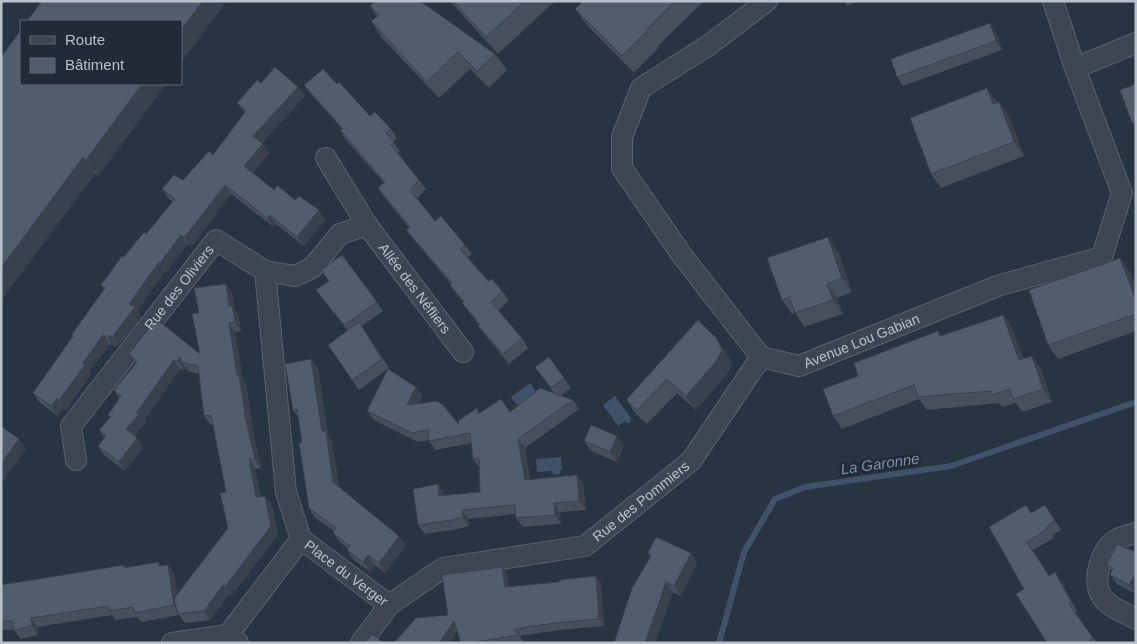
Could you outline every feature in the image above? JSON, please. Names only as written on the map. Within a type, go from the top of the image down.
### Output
[{"type":"street","points":[[761,357],[681,254],[622,168],[622,137],[641,88],[709,45],[767,1]]},
{"type":"street","name":"Avenue Lou Gabian","points":[[761,357],[799,366],[1000,285],[1102,257],[1122,193],[1075,68],[1053,1]]},
{"type":"street","points":[[1075,68],[1136,43]]},
{"type":"street","name":"Allée des Néfliers","points":[[326,158],[367,225],[463,352]]},
{"type":"street","points":[[301,539],[286,492],[265,271],[295,276],[312,268],[340,234],[367,225]]},
{"type":"street","name":"Rue des Oliviers","points":[[76,460],[71,426],[216,240],[265,271]]},
{"type":"street","name":"Rue des Pommiers","points":[[389,605],[443,568],[585,546],[692,461],[761,357]]},
{"type":"street","points":[[1136,533],[1116,540],[1104,553],[1098,568],[1100,594],[1107,602],[1136,619]]},
{"type":"street","name":"Place du Verger","points":[[233,639],[301,539],[389,605],[361,643]]},
{"type":"street","points":[[172,643],[233,639]]},
{"type":"water","points":[[530,383],[538,395],[519,408],[511,397]]},
{"type":"water","points":[[615,396],[631,418],[630,423],[625,421],[618,426],[603,405]]},
{"type":"water","points":[[561,457],[562,470],[560,470],[560,474],[553,475],[552,471],[537,472],[536,459]]},
{"type":"building","points":[[42,1],[203,1],[182,29],[182,20],[28,20]]},
{"type":"building","points":[[375,1],[420,1],[495,54],[477,71],[458,52],[427,82],[371,21],[379,15],[370,6]]},
{"type":"building","points":[[453,1],[525,1],[486,37]]},
{"type":"building","points":[[583,1],[675,1],[622,56],[575,9]]},
{"type":"building","points":[[990,23],[996,41],[897,77],[891,59]]},
{"type":"building","points":[[20,31],[20,85],[141,85],[86,160],[83,157],[1,268],[1,57]]},
{"type":"building","points":[[275,67],[298,87],[253,136],[263,144],[244,166],[274,190],[277,185],[295,200],[299,196],[319,210],[297,237],[270,215],[267,218],[225,185],[184,238],[181,235],[159,262],[129,304],[135,307],[112,337],[110,335],[108,338],[103,335],[83,363],[85,365],[59,400],[57,399],[51,406],[33,393],[105,288],[101,285],[122,256],[124,257],[144,232],[146,234],[175,199],[162,189],[174,175],[183,180],[209,151],[213,155],[246,111],[237,103],[257,80],[261,83]]},
{"type":"building","points":[[323,69],[337,84],[339,82],[370,116],[375,112],[391,129],[386,133],[394,142],[391,145],[419,180],[410,190],[435,221],[441,216],[465,245],[460,249],[488,281],[492,279],[502,291],[491,302],[522,338],[503,354],[478,326],[480,324],[450,285],[452,283],[406,230],[410,227],[378,188],[385,182],[340,130],[343,129],[304,85]]},
{"type":"building","points":[[1136,84],[1136,122],[1132,123],[1120,90]]},
{"type":"building","points":[[987,88],[993,104],[999,102],[1014,142],[931,174],[910,118]]},
{"type":"building","points":[[828,237],[842,278],[827,284],[833,300],[795,313],[789,297],[782,300],[767,258]]},
{"type":"building","points":[[342,255],[377,302],[344,325],[316,290],[329,281],[321,270]]},
{"type":"building","points":[[1120,258],[1136,300],[1136,314],[1048,345],[1029,290]]},
{"type":"building","points":[[226,284],[229,306],[232,305],[235,322],[229,323],[237,375],[239,375],[244,412],[255,459],[249,459],[256,497],[265,496],[271,526],[225,587],[223,585],[204,611],[178,614],[174,599],[228,528],[220,493],[226,492],[211,415],[204,416],[198,366],[181,362],[180,357],[177,361],[174,360],[136,413],[140,413],[126,429],[137,438],[119,462],[98,446],[106,436],[99,430],[111,417],[108,415],[121,396],[114,390],[137,362],[129,354],[154,322],[157,324],[159,321],[200,354],[192,314],[199,313],[194,288]]},
{"type":"building","points":[[1003,315],[1019,360],[1032,356],[1043,389],[1013,399],[1010,389],[993,395],[991,391],[918,397],[914,385],[833,416],[823,389],[858,376],[854,363],[938,331],[940,336]]},
{"type":"building","points":[[698,320],[717,339],[722,350],[717,360],[686,396],[667,379],[637,410],[626,400]]},
{"type":"building","points":[[359,322],[382,359],[352,380],[328,345]]},
{"type":"building","points":[[549,357],[564,378],[551,388],[535,367]]},
{"type":"building","points":[[311,359],[322,431],[326,431],[333,482],[399,536],[379,563],[368,555],[363,562],[347,550],[350,546],[333,533],[336,528],[309,508],[299,443],[302,443],[297,409],[293,410],[285,364]]},
{"type":"building","points":[[388,369],[416,387],[407,405],[437,401],[443,405],[459,425],[458,421],[477,408],[478,414],[501,399],[510,412],[540,388],[573,400],[518,439],[525,480],[577,475],[579,501],[554,503],[555,515],[516,518],[515,505],[462,510],[463,517],[418,525],[413,489],[438,484],[439,496],[480,492],[479,458],[473,459],[470,433],[429,441],[428,430],[412,433],[367,411]]},
{"type":"building","points":[[591,425],[617,436],[610,452],[584,441]]},
{"type":"building","points":[[1,426],[19,439],[1,464]]},
{"type":"building","points":[[1026,505],[1031,513],[1045,505],[1055,521],[1046,527],[1047,529],[1027,542],[1049,576],[1055,572],[1071,602],[1069,604],[1093,638],[1087,643],[1047,643],[1016,594],[1024,589],[989,527]]},
{"type":"building","points":[[656,537],[691,553],[674,586],[666,582],[645,643],[614,643],[632,588],[651,556],[648,553]]},
{"type":"building","points":[[1117,544],[1136,552],[1136,576],[1134,576],[1129,585],[1110,575],[1113,568],[1107,564]]},
{"type":"building","points":[[159,562],[159,566],[168,565],[174,605],[135,613],[133,607],[109,611],[108,606],[31,618],[32,626],[14,630],[13,621],[1,621],[1,585],[124,565],[124,568]]},
{"type":"building","points":[[502,567],[505,587],[559,582],[559,580],[596,576],[599,619],[515,629],[519,635],[469,643],[461,643],[454,621],[439,643],[394,643],[416,618],[448,615],[442,575]]},
{"type":"building","points":[[372,634],[384,643],[365,643]]},
{"type":"waterway","name":"La Garonne","points":[[719,643],[744,552],[775,499],[805,487],[951,466],[1136,402]]}]
